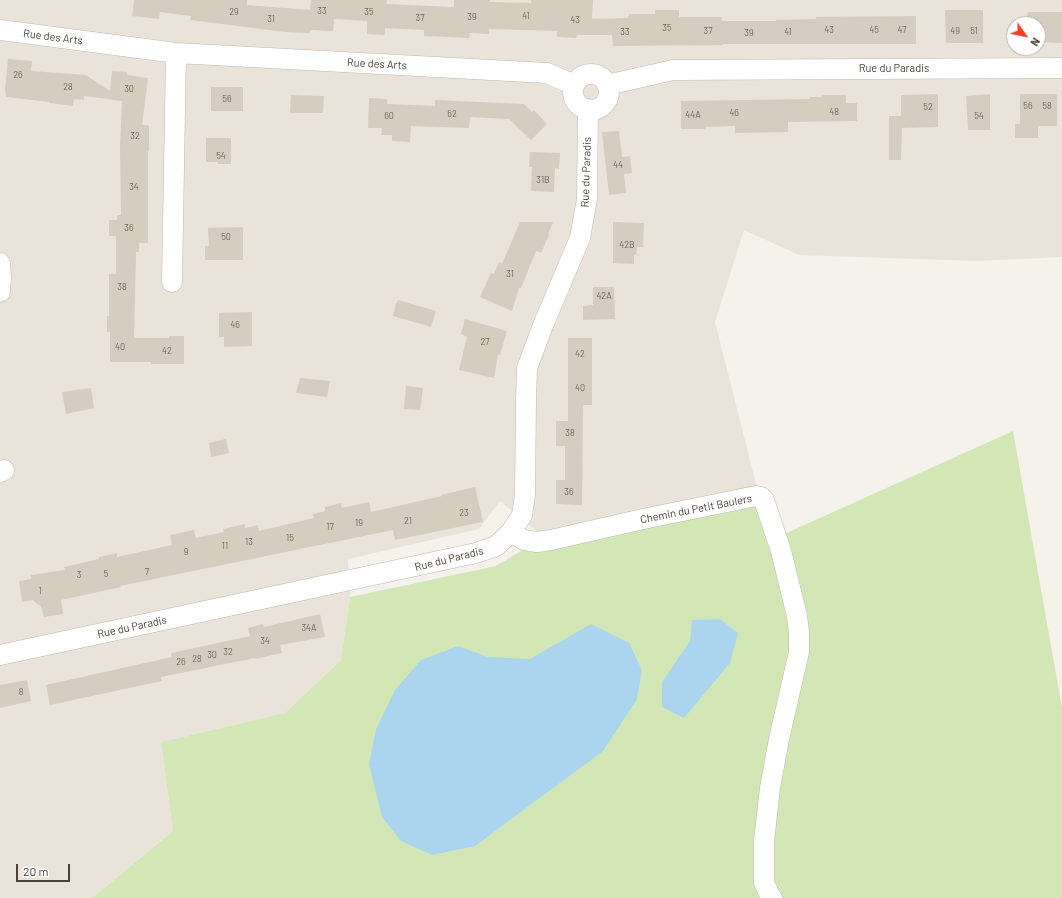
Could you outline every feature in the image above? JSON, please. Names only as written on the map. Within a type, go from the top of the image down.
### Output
[{"type":"street","name":"Rue des Arts","points":[[0,30],[176,54],[547,73],[574,85]]},
{"type":"street","points":[[172,282],[176,54]]},
{"type":"street","name":"Rue du Paradis","points":[[607,85],[673,70],[1062,68]]},
{"type":"street","points":[[589,74],[599,76],[607,85],[608,95],[606,101],[600,107],[588,109],[582,107],[574,98],[574,85],[583,75],[589,74]]},
{"type":"street","name":"Rue du Paradis","points":[[0,655],[476,553],[496,546],[512,532],[522,515],[525,495],[527,368],[580,238],[587,199],[588,109]]},
{"type":"street","points":[[0,263],[0,292]]},
{"type":"street","name":"Chemin du Petit Baulers","points":[[512,532],[524,540],[537,542],[756,496],[761,497],[764,500],[781,550],[797,616],[799,633],[799,652],[779,739],[770,788],[764,841],[764,882],[772,898]]},
{"type":"shaded area","points":[[0,0],[1062,0],[1062,257],[976,261],[799,255],[744,230],[715,322],[756,484],[544,537],[500,501],[479,529],[348,559],[350,597],[341,660],[285,713],[161,742],[173,831],[92,898],[0,898]]},
{"type":"green space","points":[[1013,431],[1062,708],[1062,898],[92,898],[173,831],[161,742],[285,713],[341,660],[350,597],[496,566],[544,537],[756,484],[771,540]]},
{"type":"water","points":[[720,619],[738,633],[730,663],[684,718],[662,707],[662,682],[690,641],[692,620]]},
{"type":"water","points":[[591,624],[629,643],[642,670],[637,699],[603,751],[475,846],[432,855],[401,841],[382,817],[369,764],[376,729],[395,690],[421,660],[458,646],[488,657],[530,659]]},
{"type":"building","points":[[134,0],[247,0],[247,5],[310,10],[311,0],[387,0],[386,4],[454,7],[454,0],[490,0],[490,2],[531,3],[531,0],[593,0],[592,19],[628,18],[629,14],[655,14],[655,10],[679,10],[679,17],[722,17],[722,21],[776,21],[816,19],[816,17],[916,16],[916,44],[722,44],[613,46],[612,35],[577,35],[576,38],[557,37],[557,31],[489,29],[489,34],[470,33],[469,38],[424,36],[424,30],[385,28],[385,35],[367,34],[367,21],[334,19],[333,31],[310,30],[310,33],[285,32],[190,20],[191,16],[160,12],[159,19],[132,16]]},
{"type":"building","points":[[945,10],[983,10],[983,43],[946,43]]},
{"type":"building","points":[[1028,12],[1062,12],[1062,43],[1046,42],[1046,16],[1027,16]]},
{"type":"building","points":[[8,59],[32,61],[31,71],[86,75],[110,91],[112,71],[127,72],[127,75],[148,78],[142,125],[149,125],[148,243],[139,243],[139,252],[136,252],[134,338],[169,338],[169,336],[184,336],[184,364],[110,362],[110,332],[107,332],[107,316],[109,316],[109,274],[116,274],[116,236],[109,236],[109,220],[117,220],[117,215],[121,215],[120,147],[122,101],[84,96],[84,100],[74,99],[73,106],[6,97],[5,89]]},
{"type":"building","points":[[211,87],[243,87],[243,111],[211,111]]},
{"type":"building","points":[[938,94],[938,127],[902,128],[901,160],[889,160],[889,116],[901,116],[901,95]]},
{"type":"building","points":[[990,94],[990,130],[968,130],[966,96]]},
{"type":"building","points":[[1020,94],[1057,94],[1057,126],[1038,126],[1038,138],[1015,138],[1015,124],[1020,124]]},
{"type":"building","points":[[291,95],[324,96],[323,113],[290,113]]},
{"type":"building","points":[[822,95],[846,95],[846,103],[857,103],[857,121],[788,122],[788,132],[735,133],[735,126],[705,127],[705,129],[681,129],[681,101],[810,99],[810,97],[822,97]]},
{"type":"building","points":[[369,98],[387,99],[387,104],[435,106],[435,100],[524,104],[532,112],[534,110],[547,124],[531,140],[509,119],[470,117],[469,128],[411,126],[410,142],[392,141],[392,135],[381,135],[382,128],[368,128]]},
{"type":"building","points":[[619,131],[622,157],[630,156],[632,173],[624,174],[626,193],[609,195],[602,132]]},
{"type":"building","points":[[206,138],[231,138],[231,164],[206,162]]},
{"type":"building","points":[[530,152],[560,153],[559,169],[555,168],[554,192],[531,191],[532,167],[529,167]]},
{"type":"building","points":[[520,222],[553,222],[541,253],[536,251],[521,288],[519,288],[512,311],[480,297],[491,273],[494,274],[499,262],[502,264]]},
{"type":"building","points":[[613,222],[644,223],[643,247],[637,247],[636,255],[634,255],[634,264],[613,263]]},
{"type":"building","points":[[243,227],[243,260],[205,260],[205,246],[209,246],[208,228]]},
{"type":"building","points":[[593,287],[614,287],[615,319],[583,320],[583,306],[593,305]]},
{"type":"building","points":[[398,300],[436,311],[431,327],[393,316]]},
{"type":"building","points":[[252,312],[252,346],[224,347],[224,337],[219,337],[219,313]]},
{"type":"building","points":[[465,319],[507,331],[500,355],[498,355],[494,378],[459,370],[467,337],[461,334]]},
{"type":"building","points":[[568,338],[592,338],[592,405],[583,405],[582,505],[556,504],[556,480],[565,480],[565,446],[556,446],[556,421],[568,421]]},
{"type":"building","points":[[300,378],[330,381],[327,397],[296,393]]},
{"type":"building","points":[[406,386],[423,388],[420,410],[404,409]]},
{"type":"building","points":[[91,388],[94,408],[66,414],[62,392]]},
{"type":"building","points":[[226,439],[229,453],[211,457],[209,443]]},
{"type":"building","points":[[475,487],[483,522],[395,540],[393,530],[120,586],[121,587],[61,600],[63,614],[44,617],[41,606],[33,600],[22,602],[19,581],[31,579],[31,575],[65,570],[64,567],[99,559],[99,557],[117,553],[117,557],[172,545],[170,535],[194,530],[196,538],[224,532],[223,529],[245,524],[245,528],[258,525],[259,531],[314,518],[313,514],[325,511],[325,507],[341,503],[342,508],[369,502],[371,512]]},
{"type":"building","points":[[320,614],[325,637],[280,645],[282,653],[161,677],[162,681],[50,705],[46,685],[172,657],[171,653],[250,636],[248,628],[263,624],[264,627]]},
{"type":"building","points":[[27,680],[31,701],[0,708],[0,685]]}]
